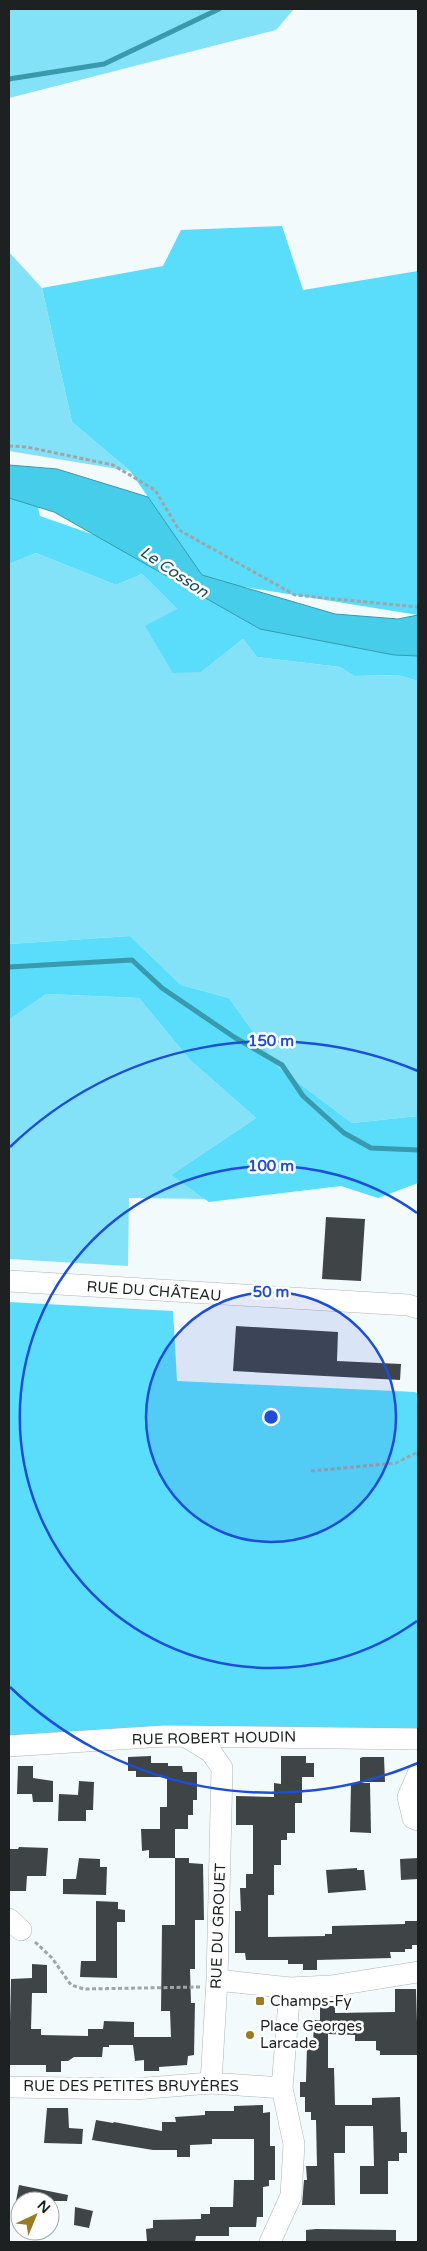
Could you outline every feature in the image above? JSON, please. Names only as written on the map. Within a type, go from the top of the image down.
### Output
[{"type":"street","name":"RUE DU CHÂTEAU","points":[[9,1281],[408,1305],[418,1308]]},
{"type":"street","name":"RUE ROBERT HOUDIN","points":[[9,1746],[165,1736],[188,1738],[418,1739]]},
{"type":"street","points":[[188,1738],[211,1752],[222,1768],[232,1754],[258,1737]]},
{"type":"street","name":"RUE DU GROUET","points":[[211,2083],[217,1983],[222,1768]]},
{"type":"street","points":[[418,1774],[408,1797],[413,1818],[418,1820]]},
{"type":"street","points":[[217,1983],[290,1988],[331,1986],[418,1972]]},
{"type":"street","points":[[270,2242],[291,2196],[294,2144],[282,2088],[290,1988]]},
{"type":"street","name":"RUE DES PETITES BRUYÈRES","points":[[9,2087],[134,2089],[211,2083],[282,2088]]},
{"type":"path","points":[[9,446],[27,447],[113,466],[154,490],[179,530],[295,595],[418,608]]},
{"type":"path","points":[[311,1471],[396,1463],[418,1452]]},
{"type":"path","points":[[15,1925],[52,1958],[70,1985],[84,1989],[217,1983]]},
{"type":"shaded area","points":[[9,9],[294,9],[276,30],[9,98]]},
{"type":"shaded area","points":[[282,226],[303,290],[418,271],[418,615],[238,586],[202,575],[130,471],[72,422],[42,288],[163,266],[181,230]]},
{"type":"shaded area","points":[[9,252],[42,288],[72,422],[130,471],[9,451]]},
{"type":"shaded area","points":[[9,493],[35,495],[40,516],[126,546],[260,629],[418,643],[418,681],[398,675],[354,676],[340,667],[257,657],[243,639],[201,672],[173,673],[145,626],[177,609],[142,574],[116,585],[36,553],[9,564]]},
{"type":"shaded area","points":[[36,553],[116,585],[142,574],[177,609],[201,672],[243,639],[257,657],[340,667],[354,676],[398,675],[418,681],[418,1116],[352,1123],[279,1068],[229,998],[181,985],[130,936],[9,944],[9,564]]},
{"type":"shaded area","points":[[130,936],[181,985],[229,998],[279,1068],[352,1123],[418,1116],[418,1183],[378,1198],[341,1186],[209,1202],[171,1175],[256,1118],[190,1060],[139,998],[46,994],[9,1020],[9,944]]},
{"type":"shaded area","points":[[46,994],[139,998],[190,1060],[256,1118],[171,1175],[206,1199],[129,1198],[128,1266],[9,1259],[9,1020]]},
{"type":"shaded area","points":[[9,1302],[173,1311],[177,1381],[415,1392],[418,1394],[418,1740],[9,1751]]},
{"type":"water","name":"Le Cosson","points":[[9,465],[57,469],[148,497],[202,575],[335,614],[398,619],[418,615],[418,656],[394,655],[260,629],[54,512],[9,498]]},
{"type":"building","points":[[326,1217],[365,1219],[361,1281],[322,1279]]},
{"type":"building","points":[[236,1326],[338,1332],[337,1361],[401,1364],[400,1380],[233,1371]]},
{"type":"building","points":[[151,1756],[151,1763],[168,1763],[168,1766],[182,1766],[183,1772],[197,1772],[197,1800],[193,1800],[193,1815],[188,1815],[188,1829],[175,1829],[175,1858],[149,1858],[149,1850],[142,1851],[141,1829],[160,1829],[160,1807],[167,1807],[167,1777],[136,1777],[136,1771],[128,1771],[128,1757]]},
{"type":"building","points":[[281,1756],[306,1756],[306,1763],[314,1763],[314,1777],[302,1777],[302,1803],[295,1803],[295,1833],[287,1833],[287,1840],[281,1840],[281,1865],[274,1865],[274,1895],[268,1895],[268,1937],[325,1936],[325,1934],[332,1934],[332,1926],[405,1924],[405,1921],[418,1921],[418,1945],[412,1945],[412,1949],[405,1949],[405,1952],[390,1952],[391,1958],[317,1960],[317,1970],[303,1970],[303,1964],[288,1964],[288,1960],[246,1960],[245,1953],[235,1953],[235,1911],[241,1911],[240,1888],[246,1888],[246,1874],[253,1874],[253,1825],[236,1825],[236,1796],[274,1797],[274,1783],[281,1784]]},
{"type":"building","points":[[384,1757],[385,1782],[360,1782],[360,1758]]},
{"type":"building","points":[[18,1766],[33,1766],[33,1778],[53,1781],[53,1802],[33,1802],[32,1794],[17,1794]]},
{"type":"building","points":[[79,1781],[94,1782],[93,1810],[86,1810],[86,1821],[58,1821],[59,1794],[78,1795]]},
{"type":"building","points":[[351,1783],[370,1783],[371,1833],[350,1832]]},
{"type":"building","points":[[19,1847],[48,1848],[46,1876],[27,1876],[26,1891],[9,1891],[9,1849],[18,1849]]},
{"type":"building","points":[[79,1858],[100,1859],[100,1867],[107,1867],[106,1895],[63,1894],[63,1879],[76,1879]]},
{"type":"building","points":[[175,1858],[189,1858],[189,1863],[203,1864],[204,1920],[195,1920],[195,1969],[190,1969],[191,2003],[195,2003],[194,2055],[188,2056],[187,2065],[159,2067],[159,2071],[144,2071],[144,2060],[135,2061],[133,2045],[109,2045],[109,2047],[103,2047],[102,2057],[74,2057],[68,2061],[61,2061],[61,2072],[46,2072],[46,2065],[9,2065],[11,1979],[32,1978],[32,1964],[47,1965],[47,1993],[32,1993],[31,2029],[41,2029],[41,2035],[88,2036],[88,2029],[103,2029],[104,2021],[134,2022],[134,2037],[171,2037],[170,2011],[161,2011],[162,1925],[175,1925]]},
{"type":"building","points":[[418,1858],[418,1879],[401,1880],[400,1859]]},
{"type":"building","points":[[357,1868],[357,1870],[364,1870],[366,1890],[328,1893],[326,1870]]},
{"type":"building","points":[[96,1901],[118,1902],[118,1909],[125,1910],[125,1922],[117,1922],[117,1978],[80,1977],[81,1961],[96,1961]]},
{"type":"building","points":[[395,1989],[416,1989],[418,2055],[380,2055],[380,2051],[376,2050],[376,2041],[355,2041],[355,2035],[328,2034],[328,2068],[334,2068],[335,2105],[372,2105],[372,2098],[400,2097],[401,2132],[407,2132],[407,2153],[399,2153],[399,2161],[388,2161],[388,2194],[360,2194],[360,2166],[374,2166],[373,2126],[345,2126],[345,2153],[334,2153],[335,2205],[302,2205],[304,2180],[307,2180],[306,2166],[317,2166],[316,2120],[311,2120],[311,2112],[305,2112],[305,2097],[300,2097],[300,2082],[306,2082],[307,2045],[313,2045],[314,2020],[320,2020],[320,2006],[335,2006],[335,2013],[395,2012]]},
{"type":"building","points":[[263,2105],[263,2113],[270,2112],[270,2146],[275,2146],[275,2180],[269,2180],[269,2186],[263,2187],[263,2217],[257,2217],[256,2227],[229,2227],[229,2236],[196,2236],[195,2242],[147,2242],[146,2229],[153,2228],[153,2220],[201,2219],[201,2214],[210,2214],[210,2207],[233,2207],[234,2180],[254,2180],[254,2139],[212,2139],[212,2144],[190,2145],[190,2157],[177,2157],[177,2150],[153,2150],[92,2140],[96,2120],[162,2131],[162,2122],[176,2122],[175,2117],[205,2115],[205,2111],[234,2111],[234,2106]]},
{"type":"building","points":[[47,2108],[68,2108],[69,2128],[83,2129],[82,2144],[44,2143]]},
{"type":"building","points":[[19,2185],[48,2191],[18,2191]]},
{"type":"building","points":[[60,2193],[68,2195],[67,2201],[60,2201]]},
{"type":"building","points":[[75,2207],[93,2211],[89,2228],[74,2225]]},
{"type":"building","points":[[306,2230],[396,2230],[396,2242],[306,2242]]},
{"type":"waterway","points":[[9,79],[104,64],[219,9]]},
{"type":"waterway","points":[[9,967],[132,960],[162,988],[234,1037],[282,1065],[303,1096],[344,1133],[371,1148],[418,1150]]},
{"type":"place","name":"Champs-Fy","points":[[260,2001]]},
{"type":"place","name":"Place Georges Larcade","points":[[250,2035]]}]
